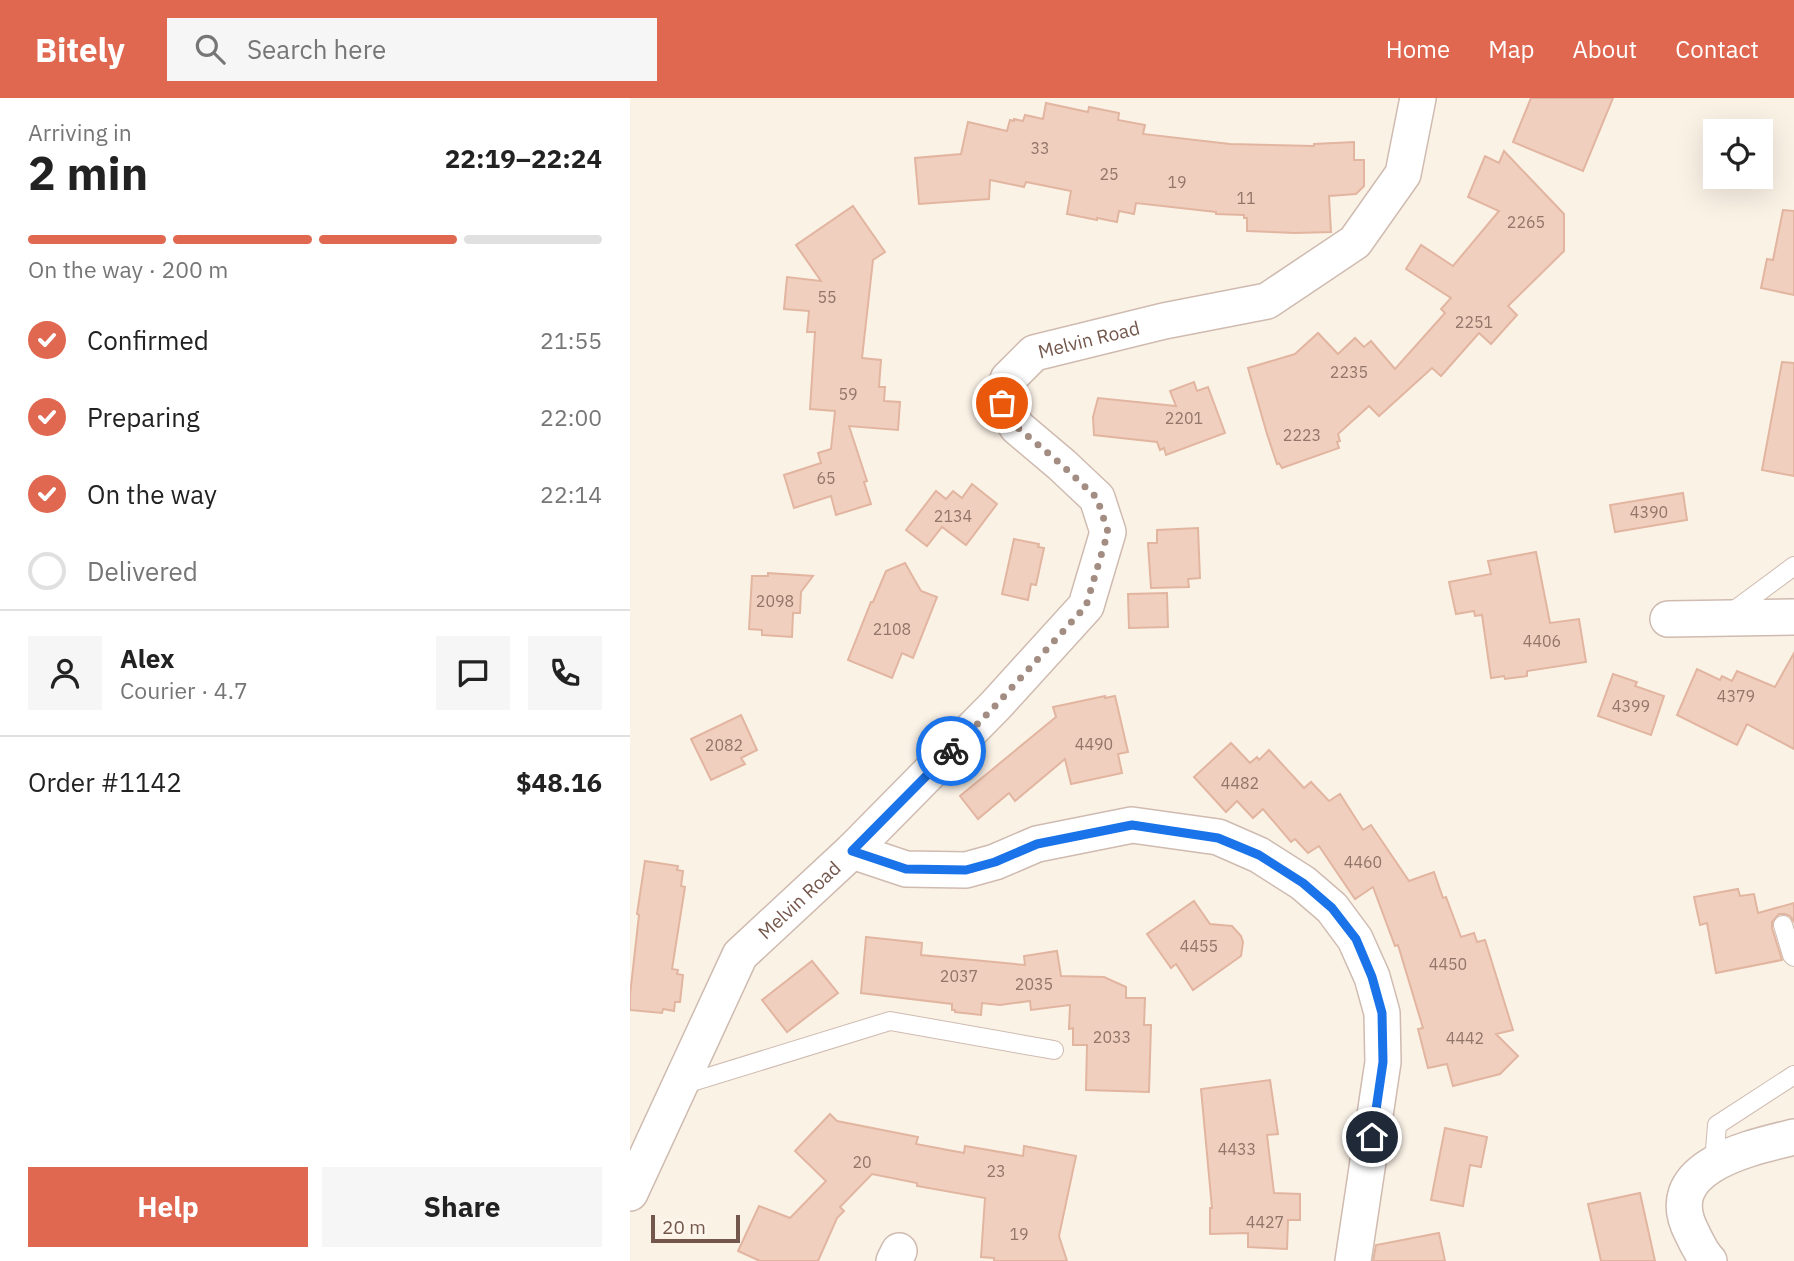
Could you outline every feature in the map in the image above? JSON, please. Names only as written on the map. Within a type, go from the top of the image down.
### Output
[{"type":"street","name":"Melvin Road","points":[[630,1193],[740,955],[852,851],[996,705],[1086,606],[1108,532],[1097,498],[1017,427],[1002,403],[1007,379],[1034,353],[1164,321],[1267,301],[1355,242],[1403,174],[1418,98]]},
{"type":"street","points":[[1668,619],[1794,617]]},
{"type":"street","points":[[852,851],[906,869],[966,870],[995,862],[1037,844],[1132,825],[1218,838],[1259,855],[1303,883],[1332,908],[1356,939],[1372,977],[1382,1013],[1383,1062],[1353,1261]]},
{"type":"street","points":[[1709,1261],[1688,1225],[1683,1205],[1692,1181],[1714,1163],[1746,1149],[1794,1137]]},
{"type":"lane","points":[[1725,618],[1794,566]]},
{"type":"lane","points":[[1783,925],[1794,957]]},
{"type":"lane","points":[[679,1086],[890,1021],[1054,1050]]},
{"type":"lane","points":[[1714,1163],[1717,1125],[1794,1075]]},
{"type":"building","points":[[1531,98],[1613,98],[1583,171],[1513,142]]},
{"type":"building","points":[[1046,103],[1088,112],[1089,107],[1119,113],[1118,120],[1145,125],[1143,134],[1230,144],[1314,146],[1354,142],[1354,160],[1364,160],[1364,186],[1356,194],[1329,196],[1331,232],[1247,231],[1247,218],[1244,218],[1244,215],[1136,203],[1134,214],[1119,211],[1117,222],[1097,220],[1067,214],[1071,191],[1026,182],[1024,187],[990,180],[989,199],[919,204],[915,158],[961,154],[968,122],[1007,131],[1010,120],[1023,121],[1025,115],[1043,119]]},
{"type":"building","points":[[1504,151],[1564,214],[1564,251],[1508,306],[1517,315],[1491,344],[1479,333],[1441,376],[1432,368],[1379,416],[1369,406],[1338,434],[1339,448],[1282,468],[1277,464],[1248,368],[1295,354],[1318,333],[1338,354],[1355,338],[1364,347],[1371,341],[1395,369],[1445,313],[1441,309],[1451,298],[1406,269],[1421,245],[1453,266],[1499,211],[1468,197],[1485,156],[1499,163]]},
{"type":"building","points":[[853,206],[885,252],[873,260],[862,358],[881,360],[879,387],[885,387],[884,401],[900,402],[898,430],[849,426],[867,481],[864,482],[871,504],[836,515],[831,496],[794,508],[784,475],[821,463],[818,453],[831,449],[835,411],[810,409],[815,332],[807,332],[809,311],[784,309],[787,277],[821,281],[796,245]]},
{"type":"building","points":[[1783,210],[1794,211],[1794,295],[1761,288],[1767,259],[1773,260]]},
{"type":"building","points":[[1782,362],[1794,363],[1794,476],[1762,470]]},
{"type":"building","points":[[1194,382],[1197,391],[1208,387],[1225,433],[1166,455],[1164,448],[1160,450],[1157,442],[1094,435],[1093,417],[1098,398],[1176,406],[1170,391]]},
{"type":"building","points":[[972,484],[997,504],[966,545],[942,527],[927,546],[906,530],[936,491],[946,499],[953,491],[962,498]]},
{"type":"building","points":[[1683,493],[1687,520],[1615,532],[1610,505]]},
{"type":"building","points":[[1198,528],[1200,578],[1188,579],[1189,587],[1151,588],[1148,543],[1157,543],[1157,530]]},
{"type":"building","points":[[1014,539],[1039,544],[1038,547],[1044,548],[1036,585],[1031,584],[1028,600],[1002,594]]},
{"type":"building","points":[[1536,552],[1550,623],[1579,619],[1586,662],[1527,671],[1527,676],[1491,678],[1482,615],[1475,616],[1474,611],[1456,614],[1449,582],[1491,574],[1488,561]]},
{"type":"building","points":[[905,563],[921,591],[937,597],[913,658],[902,653],[892,678],[848,660],[886,571]]},
{"type":"building","points":[[768,573],[813,576],[801,592],[800,613],[793,613],[792,637],[762,635],[762,630],[749,629],[752,576],[768,576]]},
{"type":"building","points":[[1167,593],[1168,627],[1129,628],[1128,594]]},
{"type":"building","points":[[1794,653],[1794,749],[1747,724],[1737,745],[1677,715],[1697,669],[1720,680],[1722,676],[1732,681],[1737,671],[1775,687]]},
{"type":"building","points":[[1613,674],[1637,682],[1635,686],[1664,696],[1651,735],[1598,716]]},
{"type":"building","points":[[1115,696],[1128,752],[1118,754],[1122,773],[1071,784],[1065,759],[1015,801],[1009,793],[978,819],[960,796],[1056,717],[1053,707]]},
{"type":"building","points":[[741,715],[757,750],[741,758],[745,764],[711,780],[691,739]]},
{"type":"building","points":[[1231,743],[1250,763],[1257,757],[1259,760],[1269,750],[1304,788],[1311,782],[1329,801],[1340,794],[1363,830],[1371,825],[1409,881],[1434,872],[1461,937],[1474,933],[1477,942],[1485,940],[1513,1030],[1496,1034],[1518,1056],[1500,1074],[1453,1086],[1447,1064],[1428,1068],[1418,1029],[1423,1028],[1398,945],[1395,946],[1373,887],[1355,899],[1319,846],[1308,853],[1295,839],[1291,842],[1263,809],[1253,818],[1237,801],[1226,812],[1194,777]]},
{"type":"building","points":[[645,861],[678,866],[677,870],[683,871],[681,886],[685,887],[672,969],[683,975],[680,1002],[675,1002],[674,1011],[663,1009],[662,1013],[630,1010],[637,914]]},
{"type":"building","points":[[1738,889],[1740,896],[1754,894],[1758,913],[1794,903],[1794,922],[1790,916],[1779,914],[1772,922],[1782,960],[1716,973],[1707,923],[1700,925],[1694,897]]},
{"type":"building","points":[[1194,901],[1210,924],[1232,926],[1243,942],[1241,956],[1193,990],[1176,964],[1171,968],[1147,934]]},
{"type":"building","points":[[866,937],[922,943],[921,955],[1025,965],[1024,956],[1057,951],[1061,976],[1104,977],[1126,987],[1126,998],[1145,998],[1144,1025],[1151,1025],[1149,1092],[1086,1090],[1087,1045],[1073,1045],[1073,1028],[1069,1029],[1070,1005],[1031,1010],[1030,1001],[1000,1005],[982,1003],[981,1015],[955,1012],[952,1010],[952,1004],[861,993]]},
{"type":"building","points":[[812,961],[838,993],[787,1032],[762,1000]]},
{"type":"building","points":[[1270,1080],[1278,1134],[1267,1135],[1274,1193],[1300,1194],[1300,1220],[1288,1220],[1287,1249],[1248,1247],[1248,1233],[1210,1234],[1212,1208],[1201,1089]]},
{"type":"building","points":[[830,1114],[837,1121],[918,1137],[916,1144],[964,1153],[965,1146],[1023,1156],[1024,1146],[1076,1156],[1059,1236],[1067,1261],[994,1261],[994,1258],[981,1257],[985,1198],[917,1186],[917,1183],[872,1174],[840,1207],[844,1211],[837,1218],[818,1261],[760,1261],[738,1251],[759,1206],[790,1218],[826,1181],[795,1151]]},
{"type":"building","points":[[1445,1128],[1487,1137],[1481,1167],[1470,1165],[1463,1206],[1431,1200]]},
{"type":"building","points":[[1640,1193],[1655,1261],[1601,1261],[1588,1204]]},
{"type":"building","points":[[1439,1233],[1445,1261],[1373,1261],[1376,1245]]},
{"type":"way so far","points":[[951,751],[1086,606],[1108,532],[1097,498],[1017,427],[1002,403]]},
{"type":"route","points":[[951,751],[852,851],[906,869],[966,870],[995,862],[1037,844],[1132,825],[1218,838],[1259,855],[1303,883],[1332,908],[1356,939],[1372,977],[1382,1013],[1383,1062],[1372,1137]]}]
